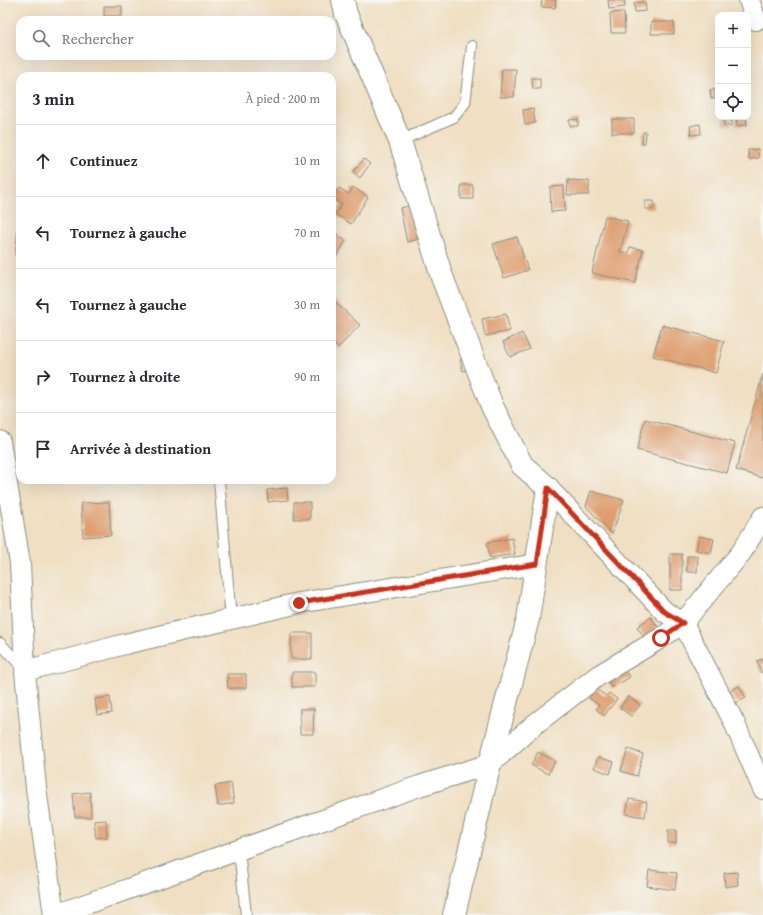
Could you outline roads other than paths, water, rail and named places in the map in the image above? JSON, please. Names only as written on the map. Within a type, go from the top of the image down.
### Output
[{"type":"street","points":[[343,0],[346,14],[400,141],[442,277],[492,406],[522,465],[548,488],[665,612],[683,623],[734,722],[763,790]]},
{"type":"street","points":[[749,0],[756,20]]},
{"type":"street","points":[[0,441],[20,563],[25,671],[36,788],[55,915],[419,786],[490,764],[535,724],[599,676],[683,623],[741,553],[763,517]]},
{"type":"street","points":[[454,915],[490,764],[528,619],[548,488]]},
{"type":"street","points":[[25,671],[125,644],[299,603],[537,564]]},
{"type":"lane","points":[[400,141],[454,117],[465,103],[472,46]]},
{"type":"lane","points":[[219,484],[231,619]]},
{"type":"lane","points":[[0,643],[25,671]]},
{"type":"lane","points":[[239,850],[246,915]]}]
